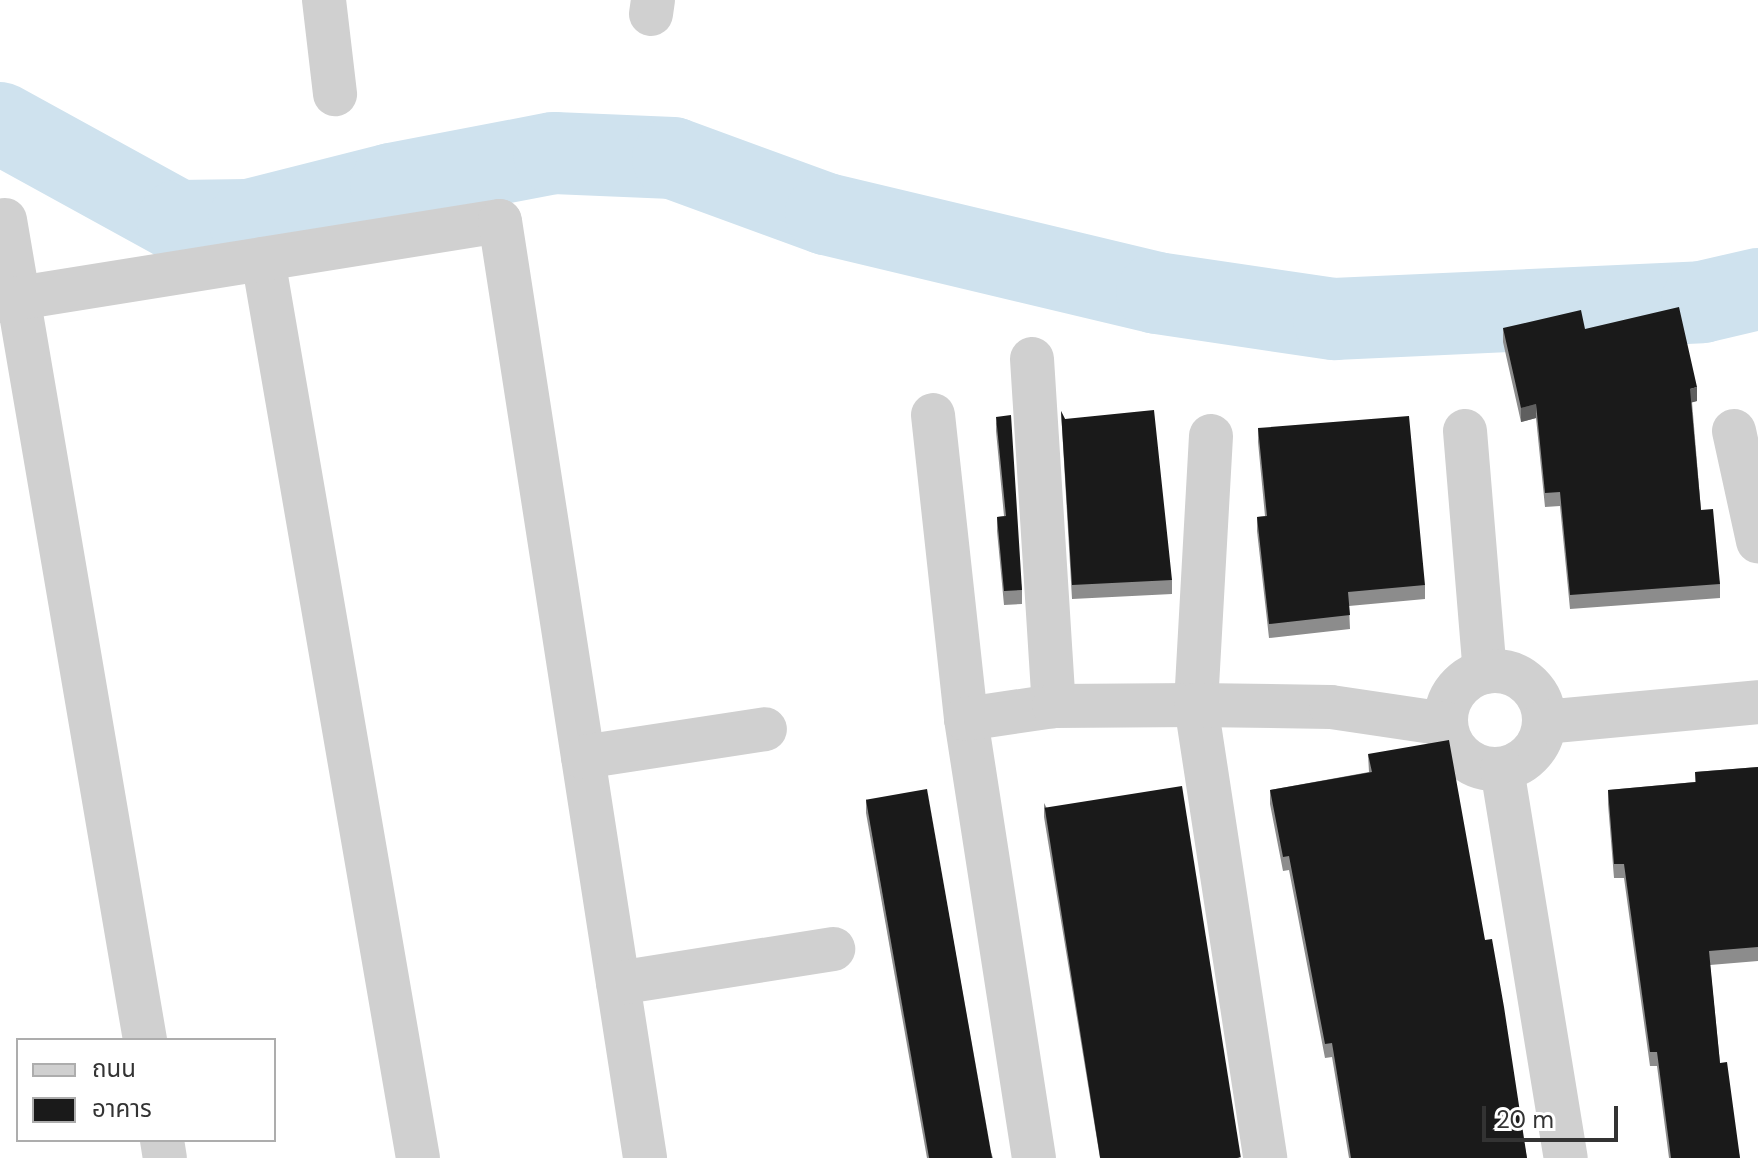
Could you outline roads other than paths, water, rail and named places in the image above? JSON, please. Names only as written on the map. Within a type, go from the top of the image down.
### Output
[{"type":"street","points":[[324,0],[335,94]]},
{"type":"street","points":[[5,220],[9,299],[145,1038]]},
{"type":"street","points":[[9,299],[500,221],[645,1158]]},
{"type":"street","points":[[263,259],[418,1158]]},
{"type":"street","points":[[1032,359],[1054,706]]},
{"type":"street","points":[[933,415],[966,719],[1034,1158]]},
{"type":"street","points":[[1465,431],[1485,672]]},
{"type":"street","points":[[1734,431],[1758,541]]},
{"type":"street","points":[[1211,436],[1196,705],[1265,1158]]},
{"type":"street","points":[[1500,671],[1527,683],[1536,694],[1544,722],[1536,748],[1502,769],[1465,759],[1446,724],[1452,697],[1485,672],[1500,671]]},
{"type":"street","points":[[1544,722],[1758,702]]},
{"type":"street","points":[[966,719],[1054,706],[1196,705],[1331,707],[1446,724]]},
{"type":"street","points":[[583,757],[765,729]]},
{"type":"street","points":[[1502,769],[1566,1158]]},
{"type":"street","points":[[618,983],[833,949]]},
{"type":"waterway","points":[[0,123],[178,221],[249,220],[391,184],[554,153],[673,158],[826,214],[1157,293],[1334,319],[1702,302],[1758,289]]}]
